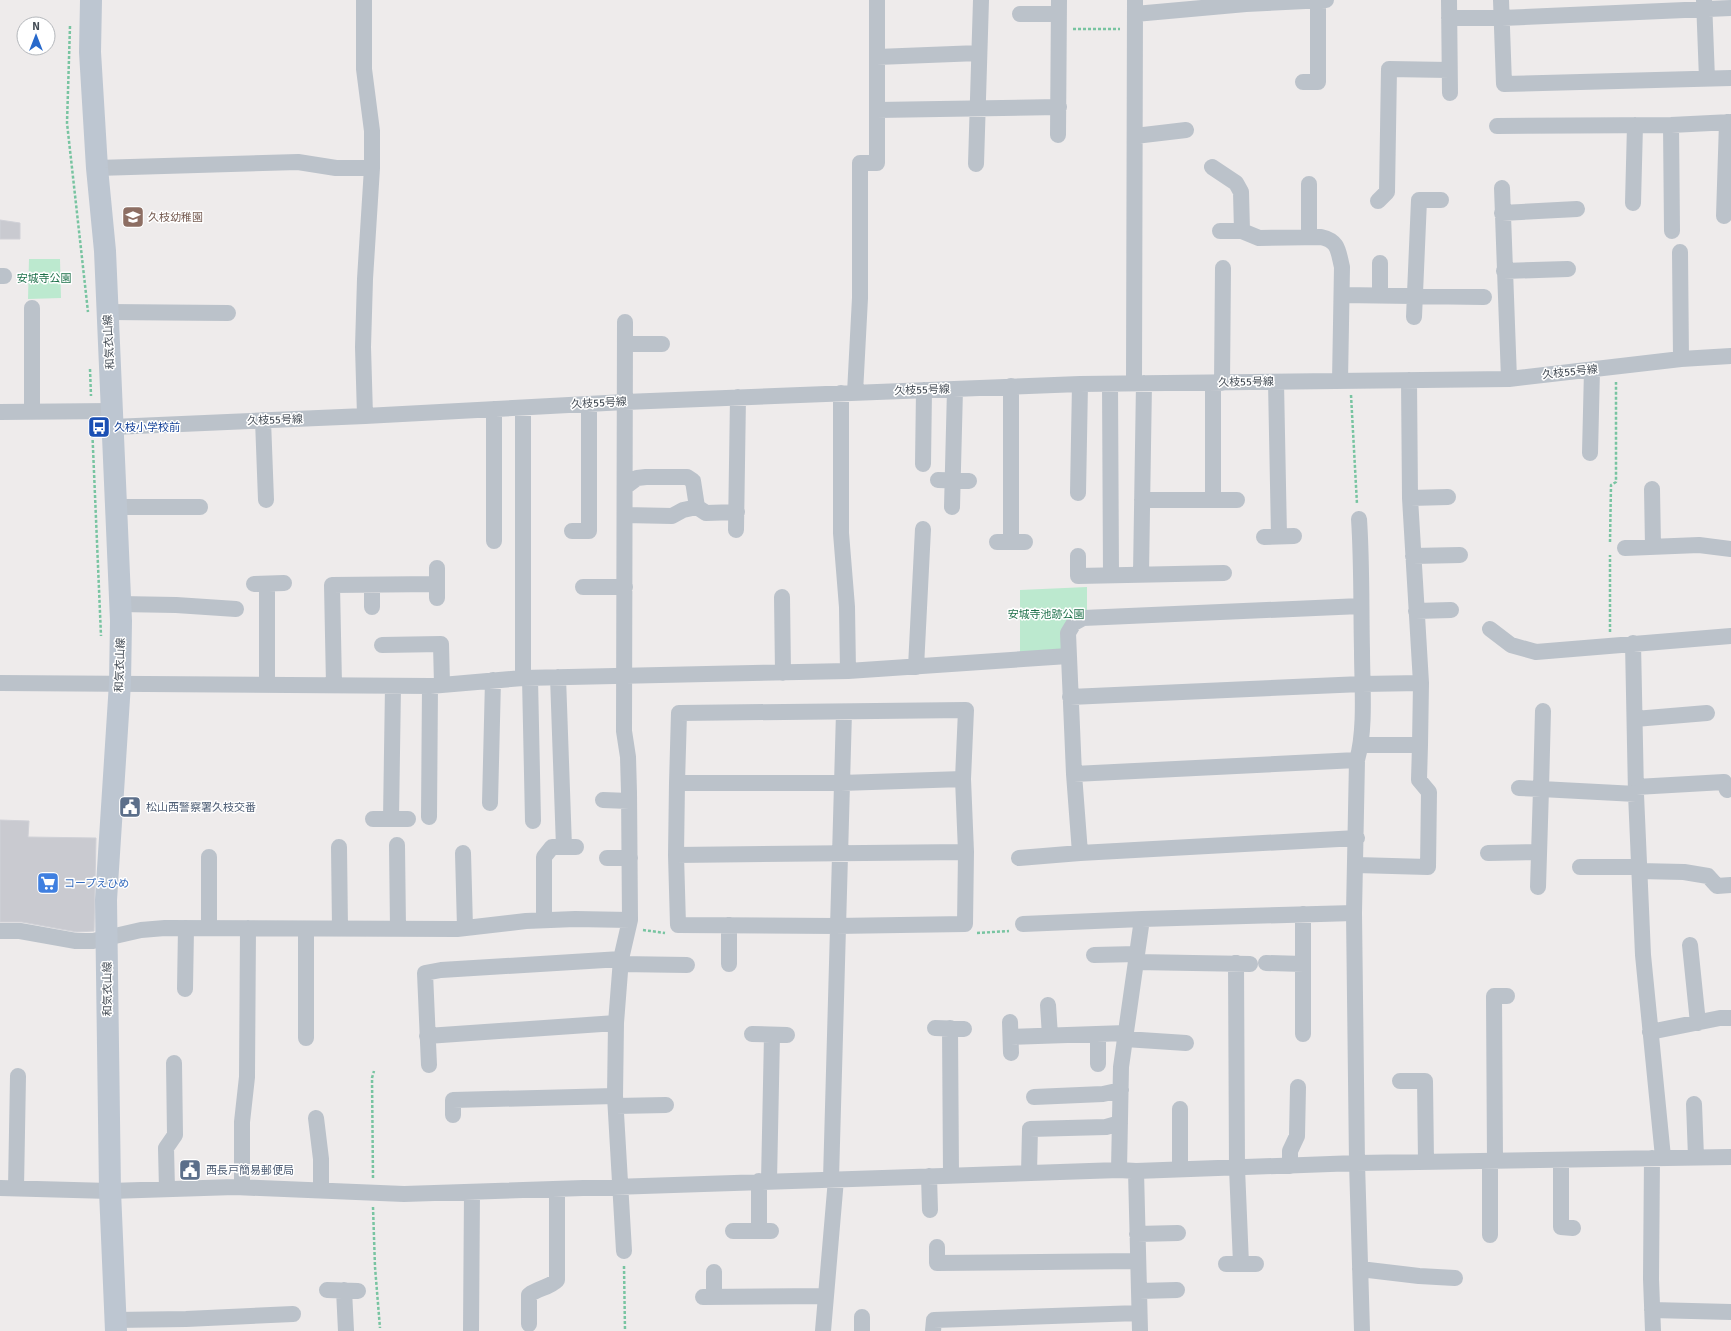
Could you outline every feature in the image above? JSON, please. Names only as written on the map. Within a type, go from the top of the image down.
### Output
[{"type":"main road","name":"和気衣山線","points":[[91,0],[90,52],[97,168],[105,252],[98,315],[112,419],[120,604],[120,683],[106,900],[110,1191],[116,1326]]},
{"type":"street","points":[[364,0],[364,69],[372,131],[372,168],[365,279],[363,347],[365,416]]},
{"type":"street","points":[[848,671],[847,607],[841,533],[848,393],[860,298],[860,163],[877,163],[877,0]]},
{"type":"street","points":[[976,164],[980,0]]},
{"type":"street","points":[[1141,574],[1142,500],[1135,136],[1135,14],[1235,2],[1322,0],[1318,82],[1303,82]]},
{"type":"street","points":[[1449,0],[1450,93]]},
{"type":"street","points":[[1501,0],[1504,84],[1731,78]]},
{"type":"street","points":[[1449,18],[1502,18],[1704,5],[1731,8]]},
{"type":"street","points":[[1704,5],[1707,78]]},
{"type":"street","points":[[1020,14],[1059,14],[1058,135]]},
{"type":"street","points":[[877,57],[979,54]]},
{"type":"street","points":[[1378,201],[1387,192],[1389,69],[1449,70]]},
{"type":"street","points":[[877,110],[1059,107]]},
{"type":"street","points":[[1497,126],[1671,125],[1729,122],[1724,216]]},
{"type":"street","points":[[1634,203],[1635,125]]},
{"type":"street","points":[[1671,125],[1672,231]]},
{"type":"street","points":[[1135,136],[1186,130]]},
{"type":"street","points":[[97,168],[298,162],[336,168],[372,168]]},
{"type":"street","points":[[1212,167],[1236,183],[1241,192],[1242,231]]},
{"type":"street","points":[[1309,184],[1309,237]]},
{"type":"street","points":[[1502,188],[1509,379]]},
{"type":"street","points":[[1414,317],[1419,200],[1441,200]]},
{"type":"street","points":[[1502,213],[1577,209]]},
{"type":"street","points":[[1220,231],[1242,231],[1259,238],[1321,237],[1331,239],[1338,249],[1342,267],[1345,381]]},
{"type":"street","points":[[1680,252],[1681,359]]},
{"type":"street","points":[[1380,264],[1380,295]]},
{"type":"street","points":[[1213,500],[1223,268]]},
{"type":"street","points":[[1504,271],[1568,269]]},
{"type":"street","points":[[1342,295],[1484,297]]},
{"type":"street","points":[[32,308],[32,411]]},
{"type":"street","points":[[98,315],[228,313]]},
{"type":"street","points":[[624,1251],[616,1101],[616,1023],[621,962],[630,920],[628,757],[624,731],[625,322]]},
{"type":"street","points":[[625,344],[662,344]]},
{"type":"street","name":"久枝55号線","points":[[0,412],[32,411],[112,419],[263,420],[626,402],[1012,386],[1139,383],[1509,379],[1681,359],[1731,356]]},
{"type":"street","points":[[1590,452],[1592,370]]},
{"type":"street","points":[[1356,865],[1428,867],[1429,792],[1419,780],[1420,683],[1410,498],[1409,380]]},
{"type":"street","points":[[1276,382],[1279,536]]},
{"type":"street","points":[[1078,494],[1080,384]]},
{"type":"street","points":[[1110,384],[1111,574]]},
{"type":"street","points":[[1011,542],[1004,482],[1012,386]]},
{"type":"street","points":[[952,507],[945,481],[955,389]]},
{"type":"street","points":[[923,464],[924,390]]},
{"type":"street","points":[[736,530],[738,397]]},
{"type":"street","points":[[572,531],[589,531],[589,404]]},
{"type":"street","points":[[523,408],[526,678],[533,821]]},
{"type":"street","points":[[494,409],[494,540]]},
{"type":"street","points":[[263,420],[266,500]]},
{"type":"street","points":[[625,487],[637,478],[687,477],[693,481],[696,507]]},
{"type":"street","points":[[945,481],[969,481]]},
{"type":"street","points":[[1652,489],[1653,546]]},
{"type":"street","points":[[1410,498],[1448,497]]},
{"type":"street","points":[[1142,500],[1237,500]]},
{"type":"street","points":[[116,507],[200,507]]},
{"type":"street","points":[[625,515],[672,516],[683,510],[696,507],[706,513],[737,512]]},
{"type":"street","points":[[1359,519],[1362,568],[1362,684],[1354,913],[1357,1163],[1362,1331]]},
{"type":"street","points":[[916,667],[923,528]]},
{"type":"street","points":[[1615,550],[1653,546],[1699,545],[1731,549]]},
{"type":"street","points":[[1414,556],[1460,555]]},
{"type":"street","points":[[1078,556],[1078,576],[1111,574],[1224,573]]},
{"type":"street","points":[[267,684],[261,584],[284,583]]},
{"type":"street","points":[[334,685],[326,629],[332,585],[437,583]]},
{"type":"street","points":[[372,584],[372,607]]},
{"type":"street","points":[[583,587],[625,587]]},
{"type":"street","points":[[782,597],[782,672]]},
{"type":"street","points":[[120,604],[176,605],[236,609]]},
{"type":"street","points":[[1080,853],[1068,656],[1068,633],[1074,623],[1083,618],[1361,606]]},
{"type":"street","points":[[1416,611],[1452,610]]},
{"type":"street","points":[[1490,629],[1511,645],[1536,652],[1731,636]]},
{"type":"street","points":[[382,645],[398,637],[441,644],[436,685],[429,816]]},
{"type":"street","points":[[1633,643],[1636,790],[1643,955],[1650,1032],[1657,1158],[1652,1310],[1653,1331]]},
{"type":"street","points":[[0,682],[393,686],[436,685],[526,678],[848,671],[1068,656]]},
{"type":"street","points":[[544,920],[544,857],[552,847],[570,847],[558,677]]},
{"type":"street","points":[[490,803],[492,680]]},
{"type":"street","points":[[1070,697],[1362,684],[1420,683]]},
{"type":"street","points":[[391,819],[393,686]]},
{"type":"street","points":[[966,710],[963,779],[966,852],[965,924],[836,926],[678,925],[676,855],[679,713],[844,712],[966,710]]},
{"type":"street","points":[[1538,887],[1543,711]]},
{"type":"street","points":[[823,1331],[834,1179],[836,926],[844,712]]},
{"type":"street","points":[[1635,719],[1707,713]]},
{"type":"street","points":[[1074,774],[1359,753],[1420,745]]},
{"type":"street","points":[[677,783],[841,782],[963,779]]},
{"type":"street","points":[[1519,788],[1636,790],[1724,782],[1727,790]]},
{"type":"street","points":[[604,800],[629,801]]},
{"type":"street","points":[[373,819],[408,819]]},
{"type":"street","points":[[1019,858],[1080,853],[1356,838]]},
{"type":"street","points":[[397,845],[398,929]]},
{"type":"street","points":[[339,847],[340,929]]},
{"type":"street","points":[[676,855],[966,852]]},
{"type":"street","points":[[1488,853],[1538,852]]},
{"type":"street","points":[[463,853],[465,928]]},
{"type":"street","points":[[209,857],[209,928]]},
{"type":"street","points":[[607,858],[630,858]]},
{"type":"street","points":[[1580,867],[1639,869],[1690,873],[1708,876],[1717,886],[1731,885]]},
{"type":"street","points":[[1023,924],[1354,913]]},
{"type":"street","points":[[1303,914],[1303,1034]]},
{"type":"street","points":[[1119,1170],[1121,1067],[1142,919]]},
{"type":"street","points":[[0,931],[20,931],[76,941],[94,941],[141,930],[186,928],[465,928],[544,920],[630,920]]},
{"type":"street","points":[[729,925],[729,964]]},
{"type":"street","points":[[185,989],[186,928]]},
{"type":"street","points":[[242,1187],[242,1122],[247,1077],[248,928]]},
{"type":"street","points":[[306,929],[306,1038]]},
{"type":"street","points":[[1690,945],[1698,1023]]},
{"type":"street","points":[[1094,955],[1251,963],[1303,964]]},
{"type":"street","points":[[429,1065],[425,973],[441,970],[621,962],[687,965]]},
{"type":"street","points":[[1241,1264],[1237,1168],[1251,963]]},
{"type":"street","points":[[1490,1235],[1493,1161],[1488,1071],[1494,996],[1507,996]]},
{"type":"street","points":[[1048,1005],[1050,1036]]},
{"type":"street","points":[[1650,1032],[1720,1018],[1731,1018]]},
{"type":"street","points":[[427,1036],[616,1023]]},
{"type":"street","points":[[950,1028],[951,1175]]},
{"type":"street","points":[[733,1231],[765,1231],[764,1181],[780,1035],[752,1034]]},
{"type":"street","points":[[1098,1034],[1098,1064]]},
{"type":"street","points":[[1011,1037],[1098,1034],[1186,1043]]},
{"type":"street","points":[[167,1189],[166,1148],[175,1135],[178,1073]]},
{"type":"street","points":[[16,1188],[18,1076]]},
{"type":"street","points":[[1400,1081],[1425,1081],[1426,1162]]},
{"type":"street","points":[[1290,1166],[1290,1151],[1297,1136],[1298,1087]]},
{"type":"street","points":[[1034,1097],[1103,1094],[1121,1090]]},
{"type":"street","points":[[453,1115],[453,1100],[616,1101],[666,1105]]},
{"type":"street","points":[[1694,1104],[1696,1157]]},
{"type":"street","points":[[1180,1109],[1180,1169]]},
{"type":"street","points":[[316,1118],[321,1159],[321,1190]]},
{"type":"street","points":[[1029,1173],[1030,1129],[1106,1127],[1120,1123]]},
{"type":"street","points":[[0,1188],[110,1191],[242,1187],[404,1194],[620,1188],[764,1181],[1119,1170],[1136,1171],[1237,1168],[1357,1163],[1731,1156]]},
{"type":"street","points":[[1561,1160],[1560,1227],[1573,1228]]},
{"type":"street","points":[[1136,1171],[1140,1331]]},
{"type":"street","points":[[929,1176],[930,1210]]},
{"type":"street","points":[[529,1324],[529,1295],[535,1291],[551,1286],[557,1280],[557,1190]]},
{"type":"street","points":[[471,1331],[472,1192]]},
{"type":"street","points":[[1137,1234],[1178,1233]]},
{"type":"street","points":[[937,1247],[937,1263],[1138,1261]]},
{"type":"street","points":[[1360,1269],[1419,1276],[1455,1278]]},
{"type":"street","points":[[714,1272],[709,1297],[826,1296]]},
{"type":"street","points":[[327,1290],[351,1290],[346,1331]]},
{"type":"street","points":[[1139,1291],[1177,1290]]},
{"type":"street","points":[[1652,1310],[1731,1312]]},
{"type":"street","points":[[933,1331],[934,1320],[1139,1313]]},
{"type":"street","points":[[116,1326],[186,1320],[293,1314]]},
{"type":"path","points":[[1059,14],[1135,14]]},
{"type":"path","points":[[70,23],[67,123],[98,315]]},
{"type":"path","points":[[90,366],[91,397]]},
{"type":"path","points":[[1610,645],[1615,550],[1611,485],[1616,482],[1616,367]]},
{"type":"path","points":[[1345,381],[1359,519]]},
{"type":"path","points":[[92,421],[101,642]]},
{"type":"path","points":[[965,924],[971,933],[1006,932],[1015,930],[1023,924]]},
{"type":"path","points":[[624,1251],[625,1331]]},
{"type":"green space","name":"安城寺公園","points":[[29,259],[60,259],[61,298],[28,299]]},
{"type":"green space","name":"安城寺池跡公園","points":[[1087,587],[1087,614],[1064,650],[1020,653],[1020,590]]},
{"type":"building","points":[[0,220],[20,223],[20,239],[0,239]]},
{"type":"building","name":"コープえひめ","points":[[0,820],[29,821],[28,837],[96,838],[94,931],[77,932],[22,922],[0,922]]},
{"type":"place","name":"久枝幼稚園","points":[[133,217]]},
{"type":"place","name":"久枝小学校前","points":[[99,427]]},
{"type":"place","name":"松山西警察署久枝交番","points":[[130,807]]},
{"type":"place","name":"コープえひめ","points":[[48,883]]},
{"type":"place","name":"西長戸簡易郵便局","points":[[190,1170]]}]
